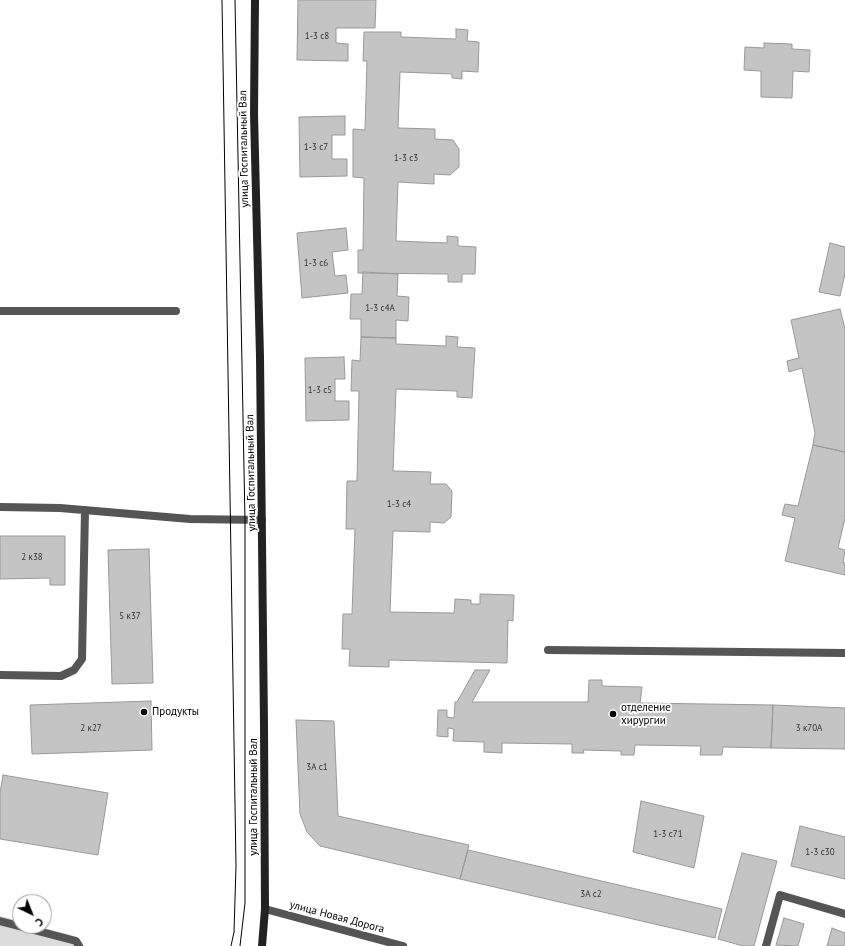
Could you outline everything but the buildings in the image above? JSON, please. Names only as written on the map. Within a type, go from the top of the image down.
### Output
[{"type":"main road","name":"улица Госпитальный Вал","points":[[255,0],[254,114],[260,357],[265,909],[262,946]]},
{"type":"street","points":[[0,311],[176,311]]},
{"type":"street","points":[[0,507],[85,510],[190,519],[231,521],[262,520]]},
{"type":"street","points":[[0,675],[61,676],[74,670],[82,659],[85,510]]},
{"type":"street","points":[[548,650],[845,653]]},
{"type":"street","points":[[766,946],[780,895],[845,914]]},
{"type":"street","name":"улица Новая Дорога","points":[[265,909],[403,946]]},
{"type":"street","points":[[0,921],[76,941],[79,946]]},
{"type":"shaded area","points":[[0,916],[12,919],[12,934],[52,934],[52,930],[78,937],[84,946],[0,946]]},
{"type":"tram line","points":[[222,0],[236,866],[234,932],[231,946]]},
{"type":"tram line","points":[[235,0],[245,521],[245,903],[240,946]]},
{"type":"place","name":"Продукты","points":[[144,712]]},
{"type":"place","name":"отделение хирургии","points":[[613,714]]}]
